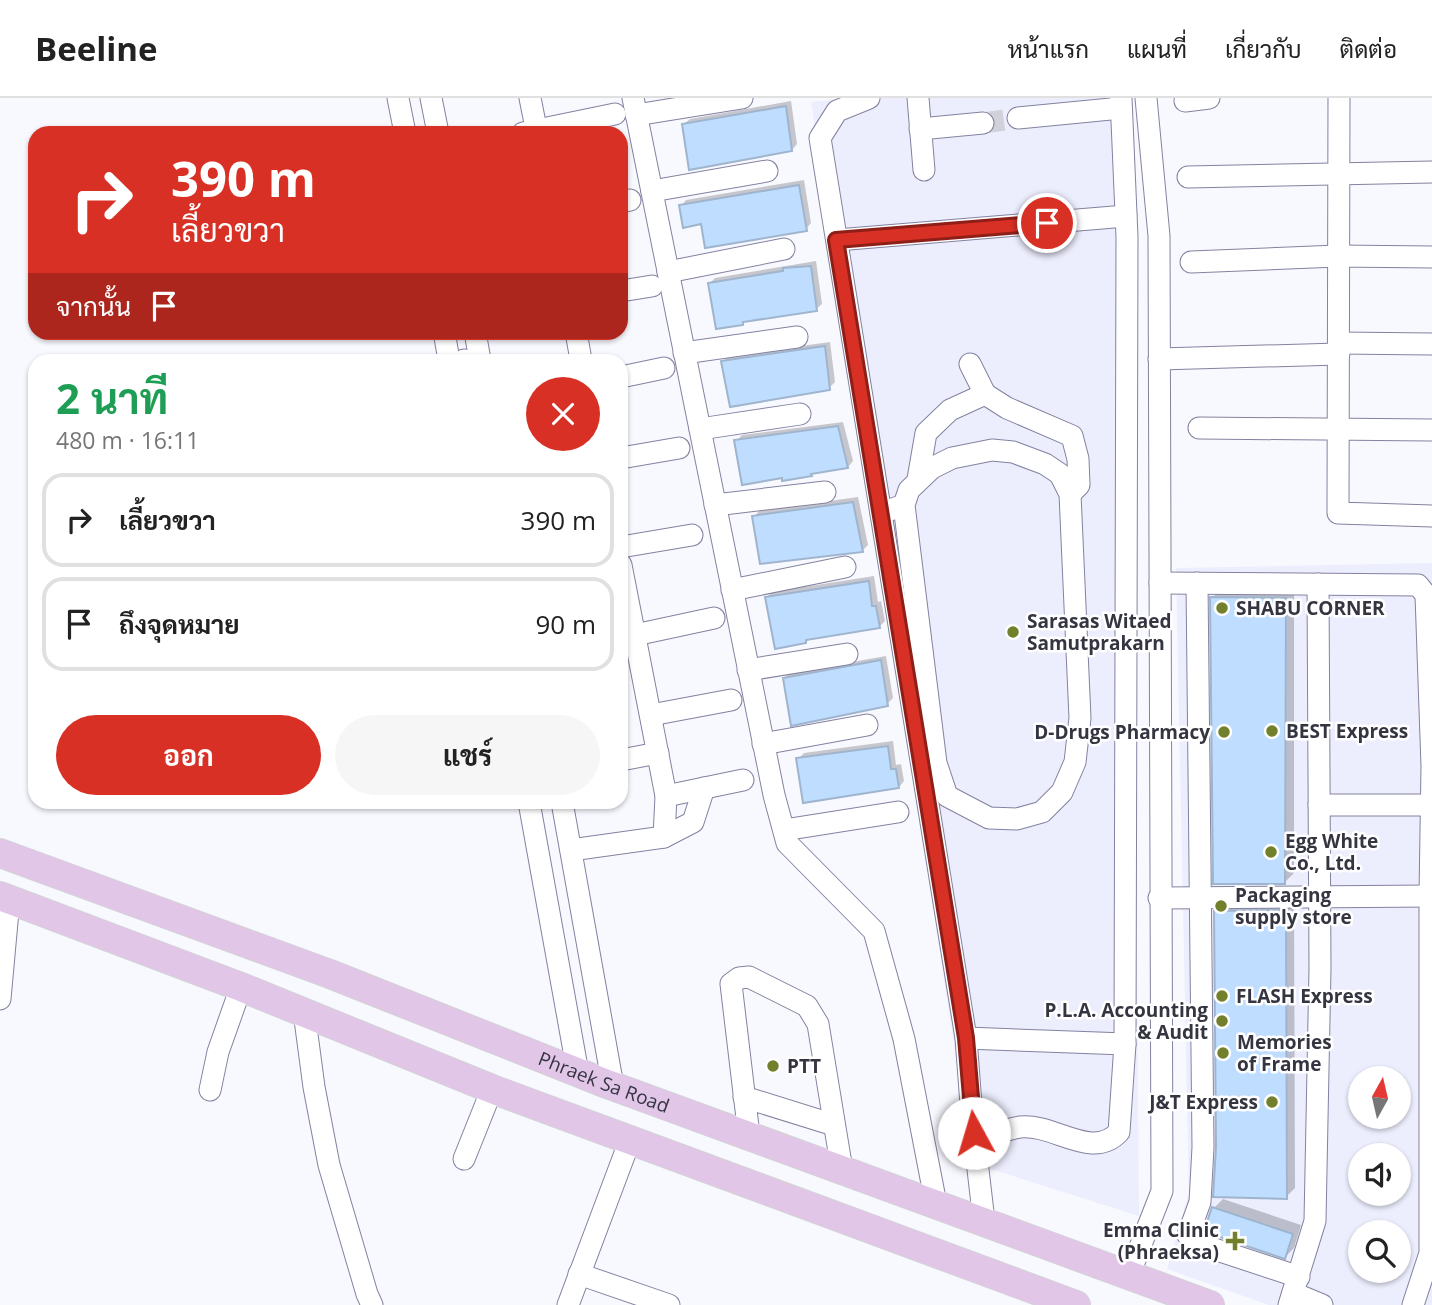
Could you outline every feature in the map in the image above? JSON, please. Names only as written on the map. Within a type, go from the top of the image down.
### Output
[{"type":"main road","name":"Phraek Sa Road","points":[[0,853],[369,990],[578,1073],[1210,1305]]},
{"type":"main road","points":[[5,898],[242,987],[492,1089],[1076,1305]]},
{"type":"main road","points":[[355,1034],[369,990]]},
{"type":"street","points":[[398,98],[404,126]]},
{"type":"street","points":[[431,98],[437,126]]},
{"type":"street","points":[[530,98],[532,126]]},
{"type":"street","points":[[742,98],[635,106],[652,191],[660,279],[684,353],[783,830],[787,843],[874,931],[904,1039],[936,1205]]},
{"type":"street","points":[[869,98],[837,111],[820,138],[966,1038],[984,1221]]},
{"type":"street","points":[[918,98],[923,170]]},
{"type":"street","points":[[1129,1275],[1162,1191],[1159,236],[1146,98]]},
{"type":"street","points":[[1185,101],[1209,98]]},
{"type":"street","points":[[1339,98],[1338,513],[1432,516]]},
{"type":"street","points":[[976,1148],[996,1133],[1022,1127],[1093,1144],[1109,1142],[1119,1132],[1125,1044],[1126,216],[1121,103],[1050,106],[1018,118]]},
{"type":"street","points":[[560,126],[615,114]]},
{"type":"street","points":[[920,129],[983,123]]},
{"type":"street","points":[[652,191],[767,171]]},
{"type":"street","points":[[1188,177],[1432,172]]},
{"type":"street","points":[[836,240],[1126,216]]},
{"type":"street","points":[[628,289],[784,248]]},
{"type":"street","points":[[1191,262],[1338,256],[1432,257]]},
{"type":"street","points":[[684,353],[797,337]]},
{"type":"street","points":[[1159,359],[1432,344]]},
{"type":"street","points":[[970,364],[985,394],[1007,408],[1072,436],[1078,459],[1079,485],[1070,494]]},
{"type":"street","points":[[628,376],[664,368]]},
{"type":"street","points":[[918,479],[926,433],[950,410],[985,394]]},
{"type":"street","points":[[700,429],[800,414]]},
{"type":"street","points":[[1199,428],[1432,430]]},
{"type":"street","points":[[628,457],[679,448]]},
{"type":"street","points":[[992,450],[1013,452],[1045,464],[1060,474],[1070,494],[1080,718],[1075,762],[1062,792],[1042,812],[1017,819],[989,817],[947,796],[936,763],[904,505],[909,490],[918,479],[952,458],[992,450]]},
{"type":"street","points":[[715,505],[825,492]]},
{"type":"street","points":[[881,513],[904,505]]},
{"type":"street","points":[[628,546],[692,535]]},
{"type":"street","points":[[732,590],[845,567]]},
{"type":"street","points":[[1160,583],[1418,585],[1426,596],[1432,805],[1430,1253],[1413,1305]]},
{"type":"street","points":[[1197,583],[1203,1147],[1200,1202],[1188,1235],[1199,1244],[1322,1305]]},
{"type":"street","points":[[1293,1291],[1315,1221],[1320,968],[1318,584]]},
{"type":"street","points":[[628,601],[635,635],[631,669],[651,715],[666,796],[664,837]]},
{"type":"street","points":[[635,635],[714,618]]},
{"type":"street","points":[[748,670],[847,654]]},
{"type":"street","points":[[651,715],[731,700]]},
{"type":"street","points":[[764,744],[867,724]]},
{"type":"street","points":[[628,759],[658,753]]},
{"type":"street","points":[[666,796],[743,780]]},
{"type":"street","points":[[571,850],[664,837],[693,822],[704,788]]},
{"type":"street","points":[[1319,805],[1432,805]]},
{"type":"street","points":[[530,809],[578,1073]]},
{"type":"street","points":[[563,809],[613,1086]]},
{"type":"street","points":[[783,830],[898,812]]},
{"type":"street","points":[[1159,898],[1430,896]]},
{"type":"street","points":[[0,999],[5,898]]},
{"type":"street","points":[[749,1135],[731,984],[739,978],[749,977],[807,1006],[818,1024],[842,1170]]},
{"type":"street","points":[[210,1090],[218,1052],[242,987]]},
{"type":"street","points":[[304,1012],[314,1087],[329,1165],[372,1305]]},
{"type":"street","points":[[966,1038],[1125,1044]]},
{"type":"street","points":[[464,1160],[492,1089]]},
{"type":"street","points":[[744,1097],[834,1125]]},
{"type":"street","points":[[568,1305],[630,1140]]},
{"type":"street","points":[[579,1274],[669,1305]]},
{"type":"shaded area","name":"Sarasas Witaed Samutprakarn","points":[[855,98],[1130,98],[1139,1216],[972,1163],[811,102]]},
{"type":"shaded area","points":[[1432,563],[1432,1305],[1269,1305],[1167,1269],[1189,1193],[1176,568]]},
{"type":"building","points":[[786,106],[792,151],[689,170],[682,124]]},
{"type":"building","points":[[799,185],[807,231],[705,248],[701,224],[683,228],[679,205]]},
{"type":"building","points":[[811,266],[817,311],[743,322],[743,325],[716,329],[708,283],[783,271],[783,268]]},
{"type":"building","points":[[825,346],[830,390],[730,407],[721,361]]},
{"type":"building","points":[[838,426],[848,468],[782,481],[782,478],[742,485],[734,440]]},
{"type":"building","points":[[853,502],[863,552],[760,564],[752,516]]},
{"type":"building","points":[[869,581],[872,606],[876,606],[880,628],[806,640],[806,643],[775,649],[765,597]]},
{"type":"building","points":[[1210,597],[1286,598],[1285,884],[1213,884]]},
{"type":"building","points":[[881,660],[888,706],[791,726],[783,678]]},
{"type":"building","points":[[888,746],[891,769],[896,769],[899,788],[803,803],[796,758]]},
{"type":"building","points":[[1286,910],[1287,1199],[1213,1197],[1216,1147],[1214,911]]},
{"type":"building","points":[[1212,1207],[1293,1234],[1285,1259],[1205,1232]]},
{"type":"tunnel","points":[[983,123],[1018,118]]},
{"type":"place","name":"SHABU CORNER","points":[[1222,608]]},
{"type":"place","name":"Sarasas Witaed Samutprakarn","points":[[1013,632]]},
{"type":"place","name":"BEST Express","points":[[1272,731]]},
{"type":"place","name":"D-Drugs Pharmacy","points":[[1224,732]]},
{"type":"place","name":"Egg White Co., Ltd.","points":[[1271,852]]},
{"type":"place","name":"Packaging supply store","points":[[1221,906]]},
{"type":"place","name":"FLASH Express","points":[[1222,996]]},
{"type":"place","name":"P.L.A. Accounting & Audit","points":[[1222,1021]]},
{"type":"place","name":"Memories of Frame","points":[[1223,1053]]},
{"type":"place","name":"PTT","points":[[773,1066]]},
{"type":"place","name":"J&T Express","points":[[1272,1102]]},
{"type":"place","name":"Emma Clinic (Phraeksa)","points":[[1235,1241]]},
{"type":"route","points":[[974,1133],[966,1038],[836,240],[1047,223]]}]
